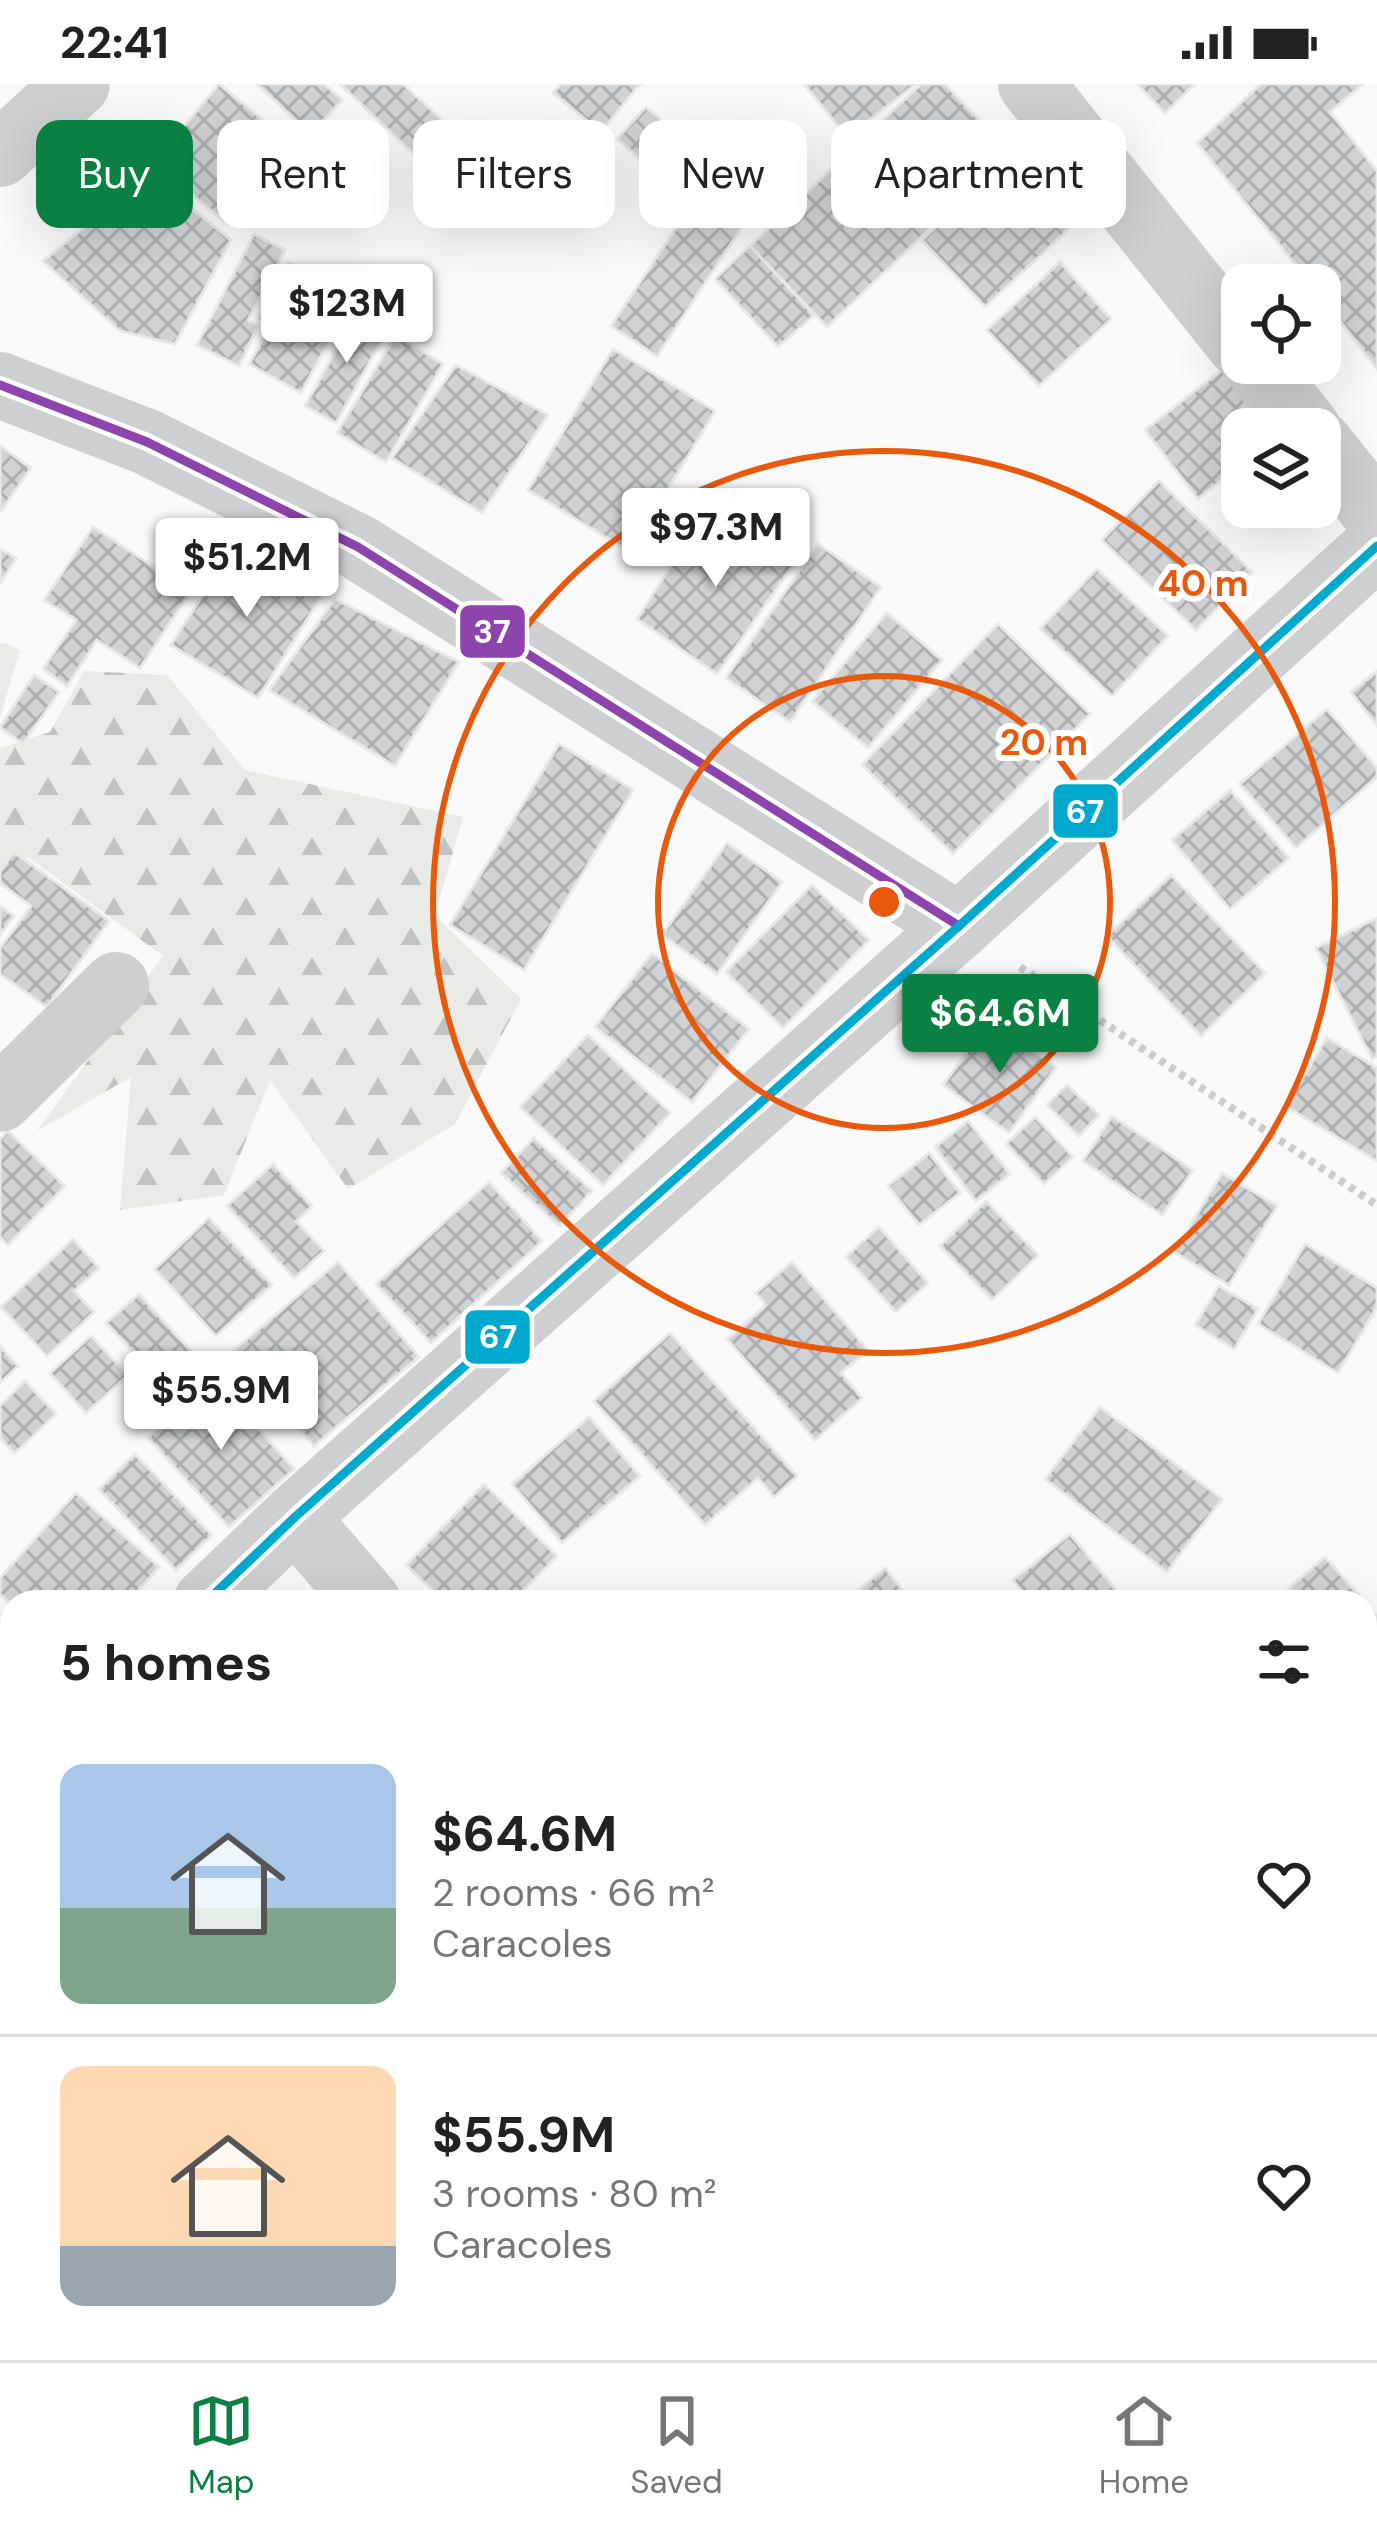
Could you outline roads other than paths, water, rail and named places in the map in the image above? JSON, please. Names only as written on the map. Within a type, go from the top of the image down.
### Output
[{"type":"street","points":[[0,154],[77,84]]},
{"type":"street","points":[[1031,84],[1221,320]]},
{"type":"street","points":[[1272,384],[1291,408]]},
{"type":"street","points":[[0,385],[147,442],[358,547],[959,926]]},
{"type":"street","points":[[1341,470],[1377,514]]},
{"type":"street","points":[[219,1590],[1377,547]]},
{"type":"street","points":[[0,1099],[116,985]]},
{"type":"street","points":[[295,1517],[358,1590]]}]
